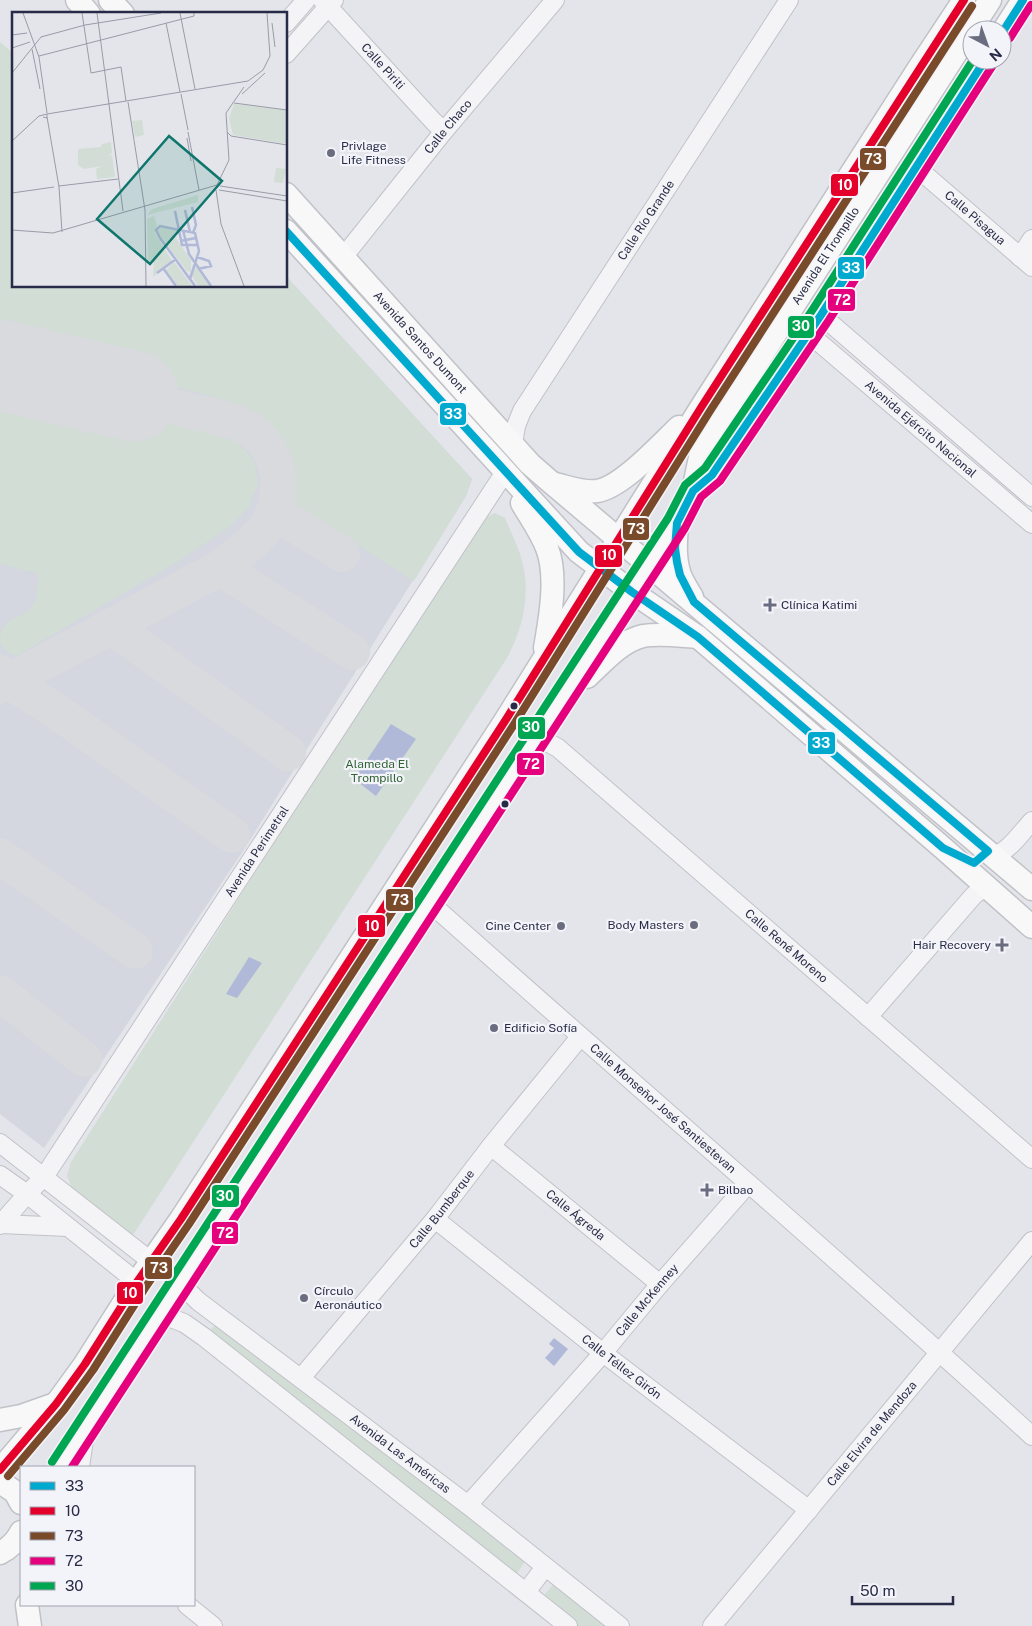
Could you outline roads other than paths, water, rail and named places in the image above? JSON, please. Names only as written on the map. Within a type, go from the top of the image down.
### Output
[{"type":"main road","points":[[77,0],[87,12]]},
{"type":"main road","points":[[110,0],[121,12]]},
{"type":"main road","name":"Avenida El Trompillo","points":[[0,1470],[56,1404],[86,1364],[138,1282],[203,1186],[542,662],[702,406],[964,0]]},
{"type":"main road","name":"Avenida El Trompillo","points":[[61,1466],[677,523],[693,492],[702,448],[990,0]]},
{"type":"main road","points":[[1010,20],[1023,0]]},
{"type":"main road","name":"Avenida El Trompillo","points":[[693,492],[712,475],[815,324],[979,70]]},
{"type":"main road","name":"Avenida Santos Dumont","points":[[288,196],[530,464],[648,566],[694,602],[1031,888]]},
{"type":"main road","name":"Avenida Santos Dumont","points":[[288,233],[579,552],[632,592],[698,637],[943,848]]},
{"type":"main road","points":[[550,482],[569,488],[596,492],[610,487],[636,468],[702,406]]},
{"type":"main road","points":[[505,472],[547,547],[552,569],[553,587],[550,624],[542,662]]},
{"type":"main road","points":[[677,523],[675,548],[677,562],[680,575],[694,602]]},
{"type":"main road","points":[[557,708],[614,652],[634,640],[643,636],[658,635],[698,637]]},
{"type":"main road","points":[[943,848],[950,849],[967,862],[974,863],[990,854]]},
{"type":"main road","points":[[943,848],[1032,927]]},
{"type":"main road","points":[[985,887],[1003,880],[1010,880],[1031,888]]},
{"type":"main road","points":[[0,1420],[20,1416],[56,1404]]},
{"type":"main road","points":[[0,1482],[15,1492],[20,1501]]},
{"type":"main road","points":[[27,1606],[30,1626]]},
{"type":"street","points":[[288,21],[306,0]]},
{"type":"street","name":"Calle Chaco","points":[[344,256],[444,131],[555,0]]},
{"type":"street","name":"Calle Río Grande","points":[[513,444],[516,426],[522,411],[789,0]]},
{"type":"street","points":[[288,52],[328,2]]},
{"type":"street","name":"Calle Piriti","points":[[328,2],[444,131]]},
{"type":"street","name":"Calle Pisagua","points":[[916,167],[1026,262]]},
{"type":"street","points":[[1026,262],[1032,239]]},
{"type":"street","name":"Avenida Ejército Nacional","points":[[815,324],[1032,497]]},
{"type":"street","name":"Avenida Ejército Nacional","points":[[815,324],[1032,524]]},
{"type":"street","name":"Avenida Perimetral","points":[[0,1224],[44,1177],[505,472]]},
{"type":"street","name":"Calle René Moreno","points":[[538,737],[558,748],[1032,1159]]},
{"type":"street","points":[[990,854],[1002,853],[1032,821]]},
{"type":"street","points":[[868,1017],[974,895],[985,887]]},
{"type":"street","name":"Calle Monseñor José Santiestevan","points":[[429,902],[580,1037],[940,1351],[1032,1436]]},
{"type":"street","name":"Calle Bumberque","points":[[301,1378],[435,1219],[491,1146],[580,1037]]},
{"type":"street","points":[[0,1143],[152,1262]]},
{"type":"street","name":"Calle Ágreda","points":[[491,1146],[660,1284]]},
{"type":"street","points":[[0,1175],[27,1194],[138,1282]]},
{"type":"street","name":"Calle McKenney","points":[[468,1506],[748,1184]]},
{"type":"street","name":"Calle Téllez Girón","points":[[435,1219],[603,1353],[809,1510]]},
{"type":"street","points":[[0,1224],[68,1227]]},
{"type":"street","name":"Calle Elvira de Mendoza","points":[[712,1626],[1032,1241]]},
{"type":"street","name":"Avenida Las Américas","points":[[182,1281],[188,1291],[198,1301],[468,1506],[620,1626]]},
{"type":"street","points":[[160,1314],[184,1323],[204,1337],[568,1626]]},
{"type":"street","points":[[204,1337],[202,1326],[205,1321],[215,1317],[221,1318]]},
{"type":"street","points":[[80,1466],[87,1426]]},
{"type":"street","points":[[526,1592],[545,1567]]},
{"type":"street","points":[[188,1606],[213,1626]]},
{"type":"water","points":[[391,724],[416,739],[376,796],[354,779]]},
{"type":"water","points":[[249,957],[262,963],[237,998],[226,994]]},
{"type":"water","points":[[554,1338],[568,1349],[554,1366],[545,1358],[554,1348],[549,1344]]},
{"type":"place","name":"Privlage Life Fitness","points":[[331,153]]},
{"type":"place","name":"Clínica Katimi","points":[[770,605]]},
{"type":"place","name":"Body Masters","points":[[694,925]]},
{"type":"place","name":"Cine Center","points":[[561,926]]},
{"type":"place","name":"Hair Recovery","points":[[1002,945]]},
{"type":"place","name":"Edificio Sofía","points":[[494,1028]]},
{"type":"place","name":"Bilbao","points":[[707,1190]]},
{"type":"place","name":"Círculo Aeronáutico","points":[[304,1298]]},
{"type":"park label","name":"Alameda El Trompillo","points":[[377,771]]}]
